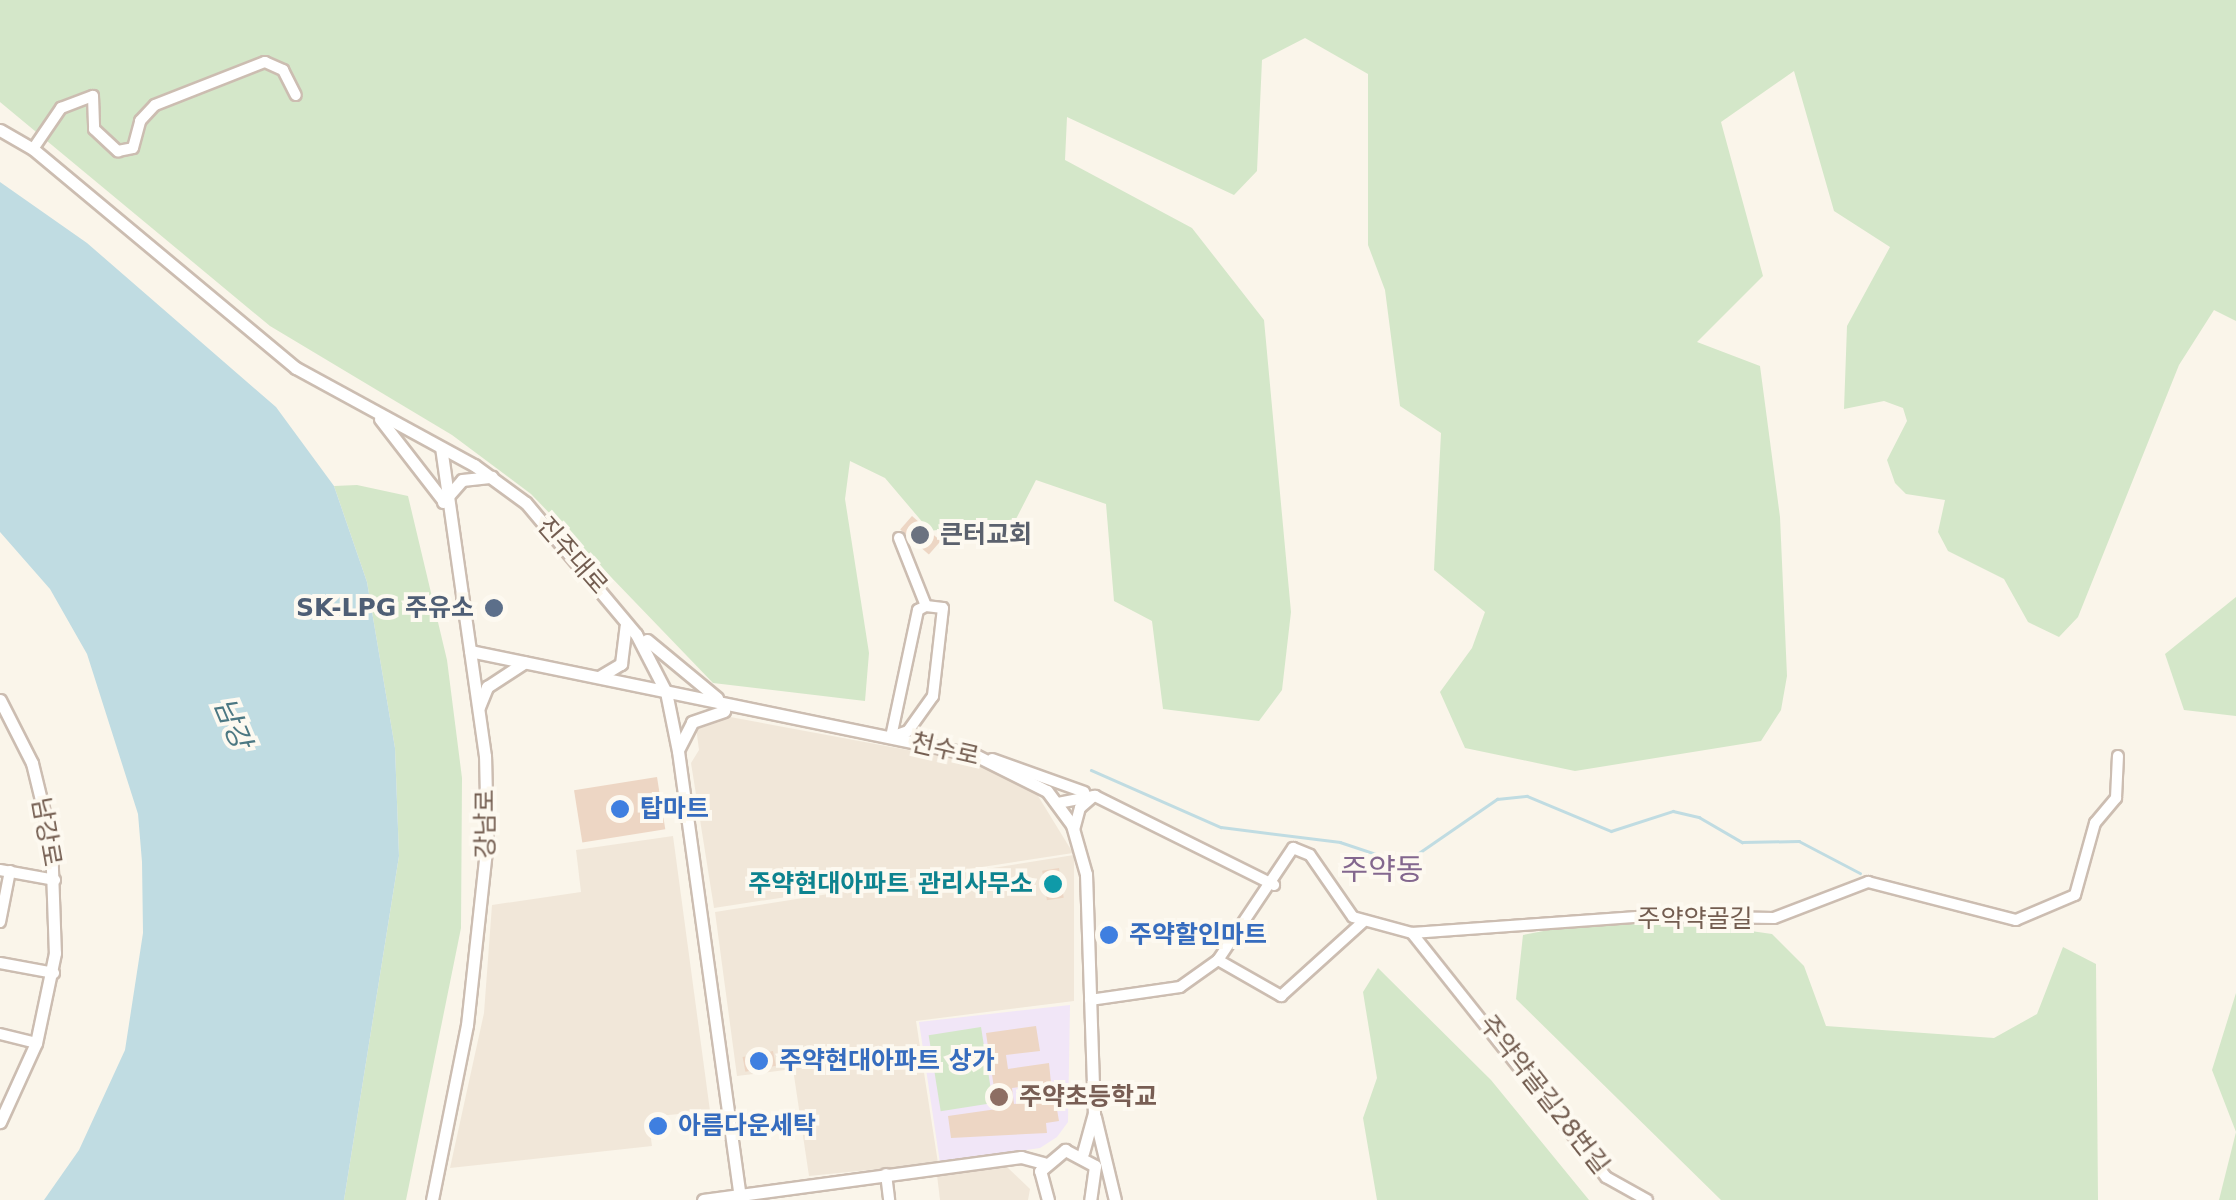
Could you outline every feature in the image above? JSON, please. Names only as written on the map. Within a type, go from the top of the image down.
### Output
[{"type":"street","points":[[34,149],[62,108],[93,96],[94,129],[118,150],[133,148],[140,121],[155,105],[264,62],[283,70],[296,95]]},
{"type":"street","name":"진주대로","points":[[0,130],[34,149],[266,345],[374,412],[492,477],[526,503],[620,612],[666,692],[678,751],[740,1198]]},
{"type":"street","points":[[374,412],[443,502],[462,480],[492,477]]},
{"type":"street","name":"강남로","points":[[432,1200],[486,876],[479,707],[443,502],[441,448]]},
{"type":"street","points":[[899,538],[926,606]]},
{"type":"street","points":[[926,606],[943,608],[933,696],[914,724],[891,737],[918,610],[926,606]]},
{"type":"street","points":[[595,678],[615,672],[626,653],[620,612]]},
{"type":"street","points":[[620,612],[696,688],[753,714]]},
{"type":"street","name":"천수로","points":[[470,651],[753,714],[975,754],[1022,774],[1058,803],[1074,830],[1086,874],[1094,1113],[1083,1153]]},
{"type":"street","points":[[479,707],[487,687],[524,662]]},
{"type":"street","name":"남강로","points":[[0,700],[32,764],[54,880],[54,973],[36,1042],[0,1122]]},
{"type":"street","points":[[678,751],[702,714],[753,714]]},
{"type":"street","points":[[975,754],[1095,796],[1274,885]]},
{"type":"street","name":"주약약골길","points":[[1363,922],[1412,933],[1646,916],[1774,918],[1868,882],[2016,920],[2074,895],[2095,823],[2116,798],[2118,756]]},
{"type":"street","points":[[1058,803],[1095,796]]},
{"type":"street","points":[[1074,830],[1080,808],[1095,796]]},
{"type":"street","points":[[1090,1000],[1180,988],[1218,960],[1274,885],[1293,848],[1310,855],[1326,887],[1363,922],[1280,996],[1218,960]]},
{"type":"street","points":[[0,922],[5,871],[54,880]]},
{"type":"street","name":"주약약골길28번길","points":[[1412,933],[1606,1177],[1647,1200]]},
{"type":"street","points":[[0,963],[54,973]]},
{"type":"street","points":[[0,1034],[36,1042]]},
{"type":"street","points":[[1094,1113],[1115,1200]]},
{"type":"street","points":[[1048,1200],[1039,1180],[1044,1163],[1065,1150],[1083,1153],[1096,1166],[1095,1198]]},
{"type":"street","points":[[703,1200],[1021,1157],[1044,1163]]},
{"type":"street","points":[[886,1174],[889,1200]]},
{"type":"shaded area","points":[[714,714],[978,763],[1035,791],[1073,853],[714,908],[691,763],[699,750],[696,727]]},
{"type":"shaded area","points":[[673,836],[710,1111],[648,1117],[652,1146],[450,1168],[484,1013],[492,905],[581,892],[576,850]]},
{"type":"shaded area","points":[[1074,855],[1074,1001],[916,1021],[938,1163],[809,1176],[793,1069],[737,1076],[715,912]]},
{"type":"shaded area","name":"주약초등학교","points":[[1070,1005],[1068,1122],[1057,1137],[1040,1148],[940,1163],[919,1022]]},
{"type":"shaded area","points":[[1007,1167],[1030,1189],[1028,1200],[940,1200],[937,1175]]},
{"type":"green space","points":[[0,0],[2236,0],[2236,321],[2214,310],[2179,365],[2078,617],[2059,637],[2028,622],[2004,579],[1948,551],[1938,532],[1945,500],[1906,494],[1895,483],[1887,460],[1907,421],[1903,408],[1884,401],[1844,409],[1847,326],[1890,247],[1834,211],[1794,71],[1721,122],[1763,276],[1697,342],[1760,366],[1780,517],[1787,676],[1781,710],[1761,741],[1575,771],[1465,748],[1440,692],[1472,648],[1485,612],[1434,570],[1441,433],[1400,406],[1385,290],[1368,245],[1368,74],[1305,38],[1262,60],[1257,171],[1234,195],[1067,117],[1065,160],[1192,228],[1264,320],[1291,612],[1282,690],[1259,721],[1163,709],[1152,621],[1114,601],[1106,504],[1036,480],[1016,519],[930,531],[885,478],[850,461],[845,499],[869,653],[865,701],[713,683],[531,494],[452,435],[270,326],[0,102]]},
{"type":"green space","points":[[357,485],[408,496],[447,660],[462,778],[461,928],[406,1200],[344,1200],[399,856],[395,748],[367,582],[334,486]]},
{"type":"green space","points":[[2236,597],[2236,716],[2184,710],[2165,654]]},
{"type":"green space","points":[[1631,914],[1772,934],[1804,966],[1826,1026],[1994,1038],[2037,1014],[2063,947],[2096,964],[2098,1200],[1721,1200],[1516,999],[1523,935]]},
{"type":"green space","points":[[1378,968],[1491,1080],[1589,1200],[1377,1200],[1363,1118],[1377,1078],[1363,992]]},
{"type":"green space","points":[[2236,993],[2236,1132],[2212,1070]]},
{"type":"green space","points":[[981,1027],[993,1103],[941,1111],[929,1035]]},
{"type":"green space","points":[[2236,1132],[2236,1200],[2219,1200]]},
{"type":"water","name":"남강","points":[[0,182],[87,243],[276,407],[334,486],[367,582],[395,748],[399,856],[344,1200],[44,1200],[79,1150],[125,1050],[143,933],[142,862],[138,814],[87,654],[50,589],[0,532]]},
{"type":"building","name":"큰터교회","points":[[912,516],[941,541],[929,555],[900,530]]},
{"type":"building","name":"탑마트","points":[[657,777],[665,829],[582,842],[574,790]]},
{"type":"building","name":"주약현대아파트 관리사무소","points":[[1059,868],[1064,898],[1047,900],[1042,871]]},
{"type":"building","name":"주약초등학교","points":[[1036,1026],[1040,1051],[1006,1055],[1008,1069],[1049,1063],[1051,1083],[1012,1088],[1014,1104],[1055,1098],[1059,1121],[1046,1123],[1047,1133],[951,1138],[948,1116],[997,1109],[986,1033]]},
{"type":"building","name":"주약현대아파트 상가","points":[[773,1051],[776,1066],[745,1072],[743,1057]]},
{"type":"waterway","points":[[1091,770],[1221,827],[1340,842],[1394,860],[1410,859],[1497,799],[1527,796],[1611,831],[1673,811],[1699,817],[1742,842],[1799,841],[1860,873]]},
{"type":"place","name":"큰터교회","points":[[920,535]]},
{"type":"place","name":"SK-LPG 주유소","points":[[494,608]]},
{"type":"place","name":"탑마트","points":[[620,809]]},
{"type":"place","name":"주약현대아파트 관리사무소","points":[[1053,884]]},
{"type":"place","name":"주약할인마트","points":[[1109,935]]},
{"type":"place","name":"주약현대아파트 상가","points":[[759,1061]]},
{"type":"place","name":"주약초등학교","points":[[999,1097]]},
{"type":"place","name":"아름다운세탁","points":[[658,1126]]},
{"type":"district","name":"주약동","points":[[1382,870]]}]
